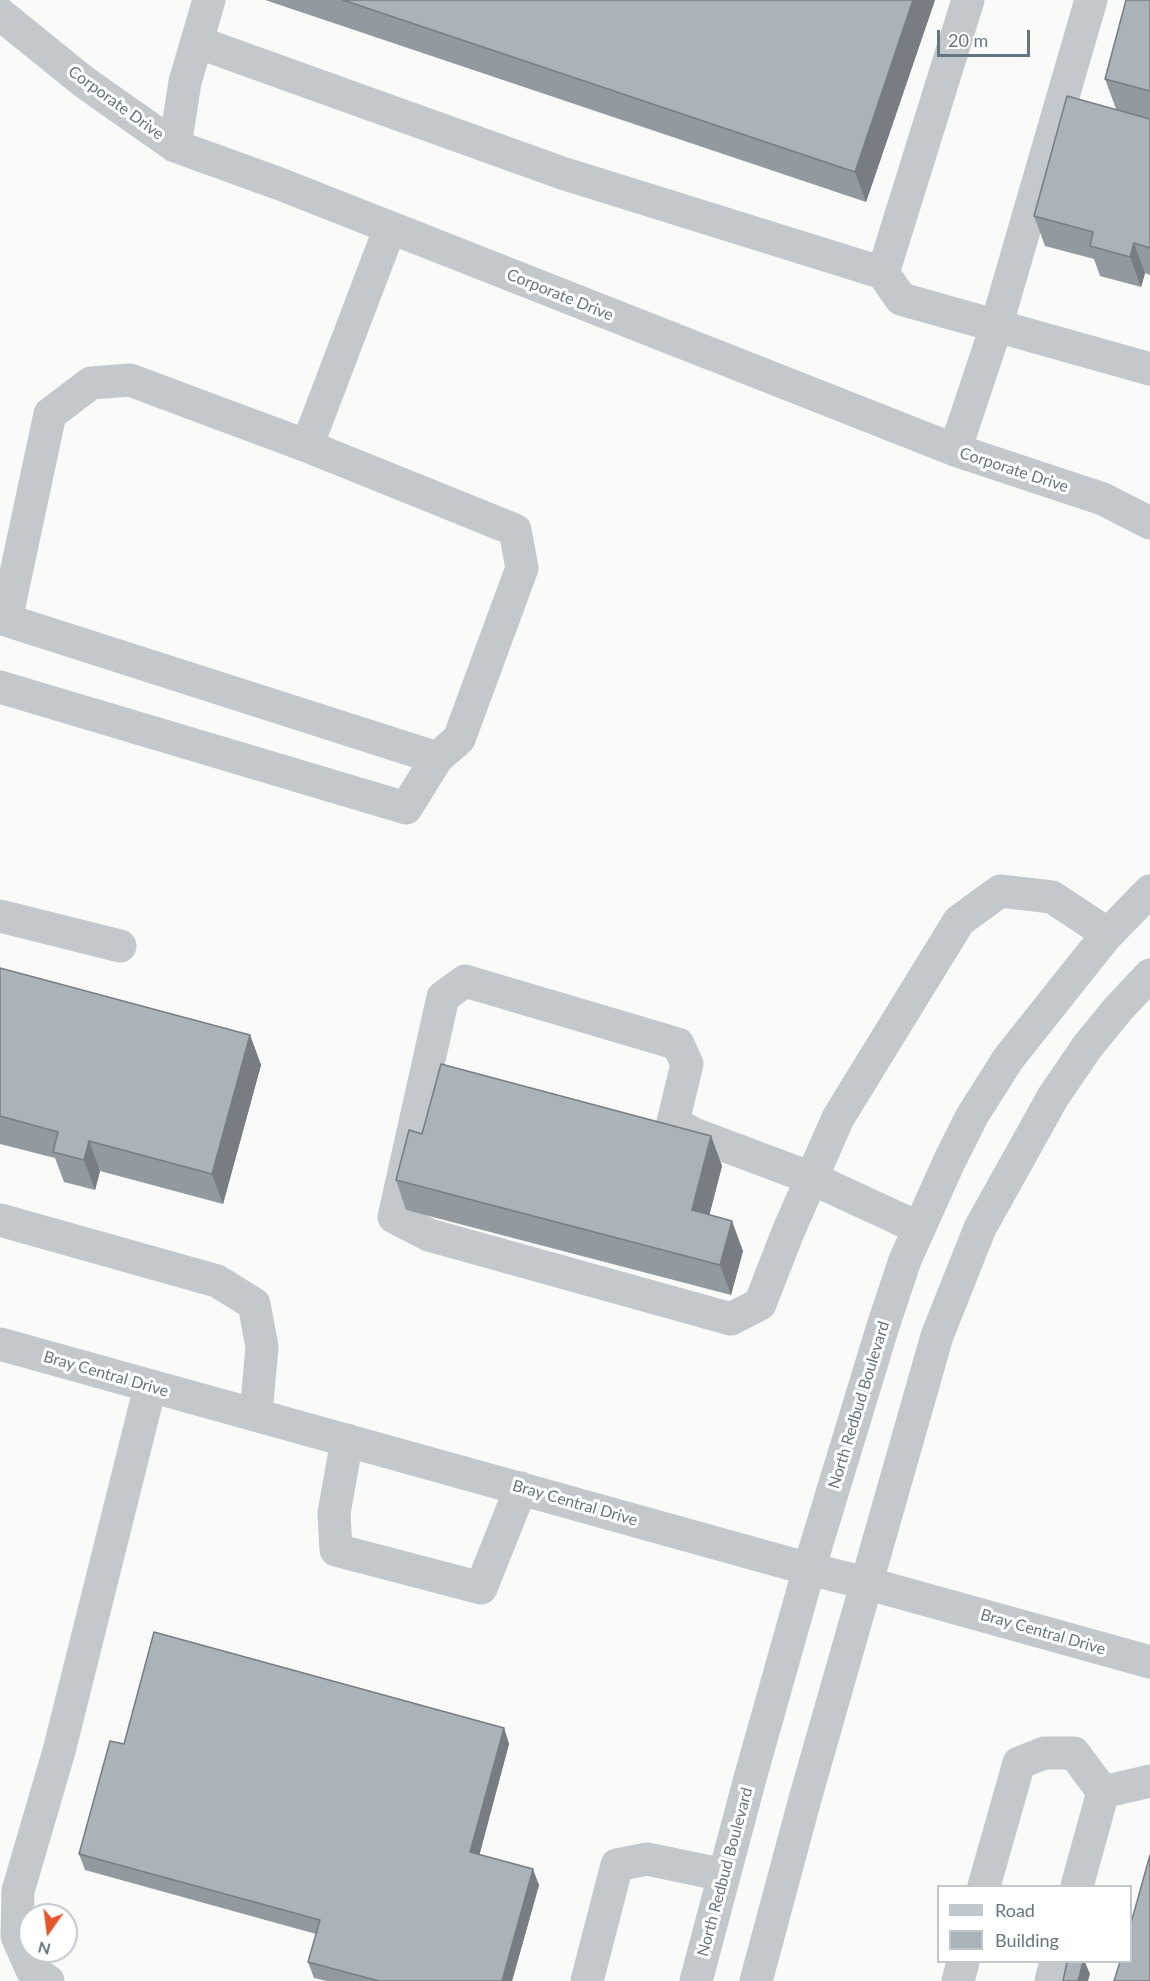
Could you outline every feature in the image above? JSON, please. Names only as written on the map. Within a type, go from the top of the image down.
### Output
[{"type":"street","points":[[176,146],[185,82],[209,0]]},
{"type":"street","points":[[883,273],[968,0]]},
{"type":"street","points":[[955,450],[996,327],[1091,0]]},
{"type":"street","name":"Corporate Drive","points":[[9,11],[84,82],[176,146],[955,450],[1103,499],[1150,523]]},
{"type":"street","points":[[197,42],[562,173],[883,273],[901,299],[1150,369]]},
{"type":"street","points":[[307,446],[390,228]]},
{"type":"street","points":[[0,687],[406,808],[437,758],[459,739],[522,568],[515,531],[307,446],[130,380],[91,383],[50,414],[3,630],[437,758]]},
{"type":"street","points":[[919,1228],[812,1178],[694,1134],[674,1122],[687,1064],[678,1044],[465,981],[443,997],[394,1217],[429,1235],[731,1318],[760,1304],[812,1178],[838,1118],[959,921],[1000,891],[1052,897],[1108,934]]},
{"type":"street","name":"North Redbud Boulevard","points":[[696,1981],[810,1569],[905,1260],[972,1116],[1008,1059],[1108,934],[1150,891]]},
{"type":"street","points":[[0,916],[120,946]]},
{"type":"street","points":[[756,1981],[937,1336],[980,1228],[1053,1097],[1118,1009],[1150,975]]},
{"type":"street","points":[[0,1220],[217,1281],[254,1304],[262,1347],[256,1414]]},
{"type":"street","name":"Bray Central Drive","points":[[0,1344],[1150,1662]]},
{"type":"street","points":[[48,1981],[32,1970],[17,1936],[18,1892],[59,1751],[150,1387]]},
{"type":"street","points":[[347,1440],[334,1513],[336,1550],[480,1588],[521,1488]]},
{"type":"street","points":[[985,1885],[1019,1763],[1044,1753],[1074,1753],[1103,1792]]},
{"type":"street","points":[[1103,1792],[1150,1781]]},
{"type":"street","points":[[1078,1885],[1103,1792]]},
{"type":"street","points":[[587,1981],[617,1865],[646,1859],[724,1875]]},
{"type":"street","points":[[958,1981],[963,1963]]},
{"type":"street","points":[[1051,1981],[1056,1963]]},
{"type":"building","points":[[343,0],[913,0],[855,172]]},
{"type":"building","points":[[1126,0],[1150,0],[1150,91],[1105,79]]},
{"type":"building","points":[[1067,96],[1150,119],[1150,248],[1134,243],[1130,257],[1090,246],[1093,232],[1034,216]]},
{"type":"building","points":[[0,968],[250,1035],[212,1174],[89,1141],[84,1160],[53,1152],[58,1132],[0,1116]]},
{"type":"building","points":[[441,1064],[711,1136],[692,1210],[732,1221],[720,1265],[396,1180],[409,1130],[422,1134]]},
{"type":"building","points":[[154,1632],[504,1728],[470,1852],[533,1869],[502,1981],[379,1981],[308,1962],[320,1920],[79,1854],[110,1741],[124,1744]]},
{"type":"building","points":[[1150,1855],[1150,1981],[1114,1981],[1120,1963],[1132,1963],[1132,1919]]},
{"type":"building","points":[[1067,1963],[1083,1963],[1078,1981],[1063,1981]]}]
